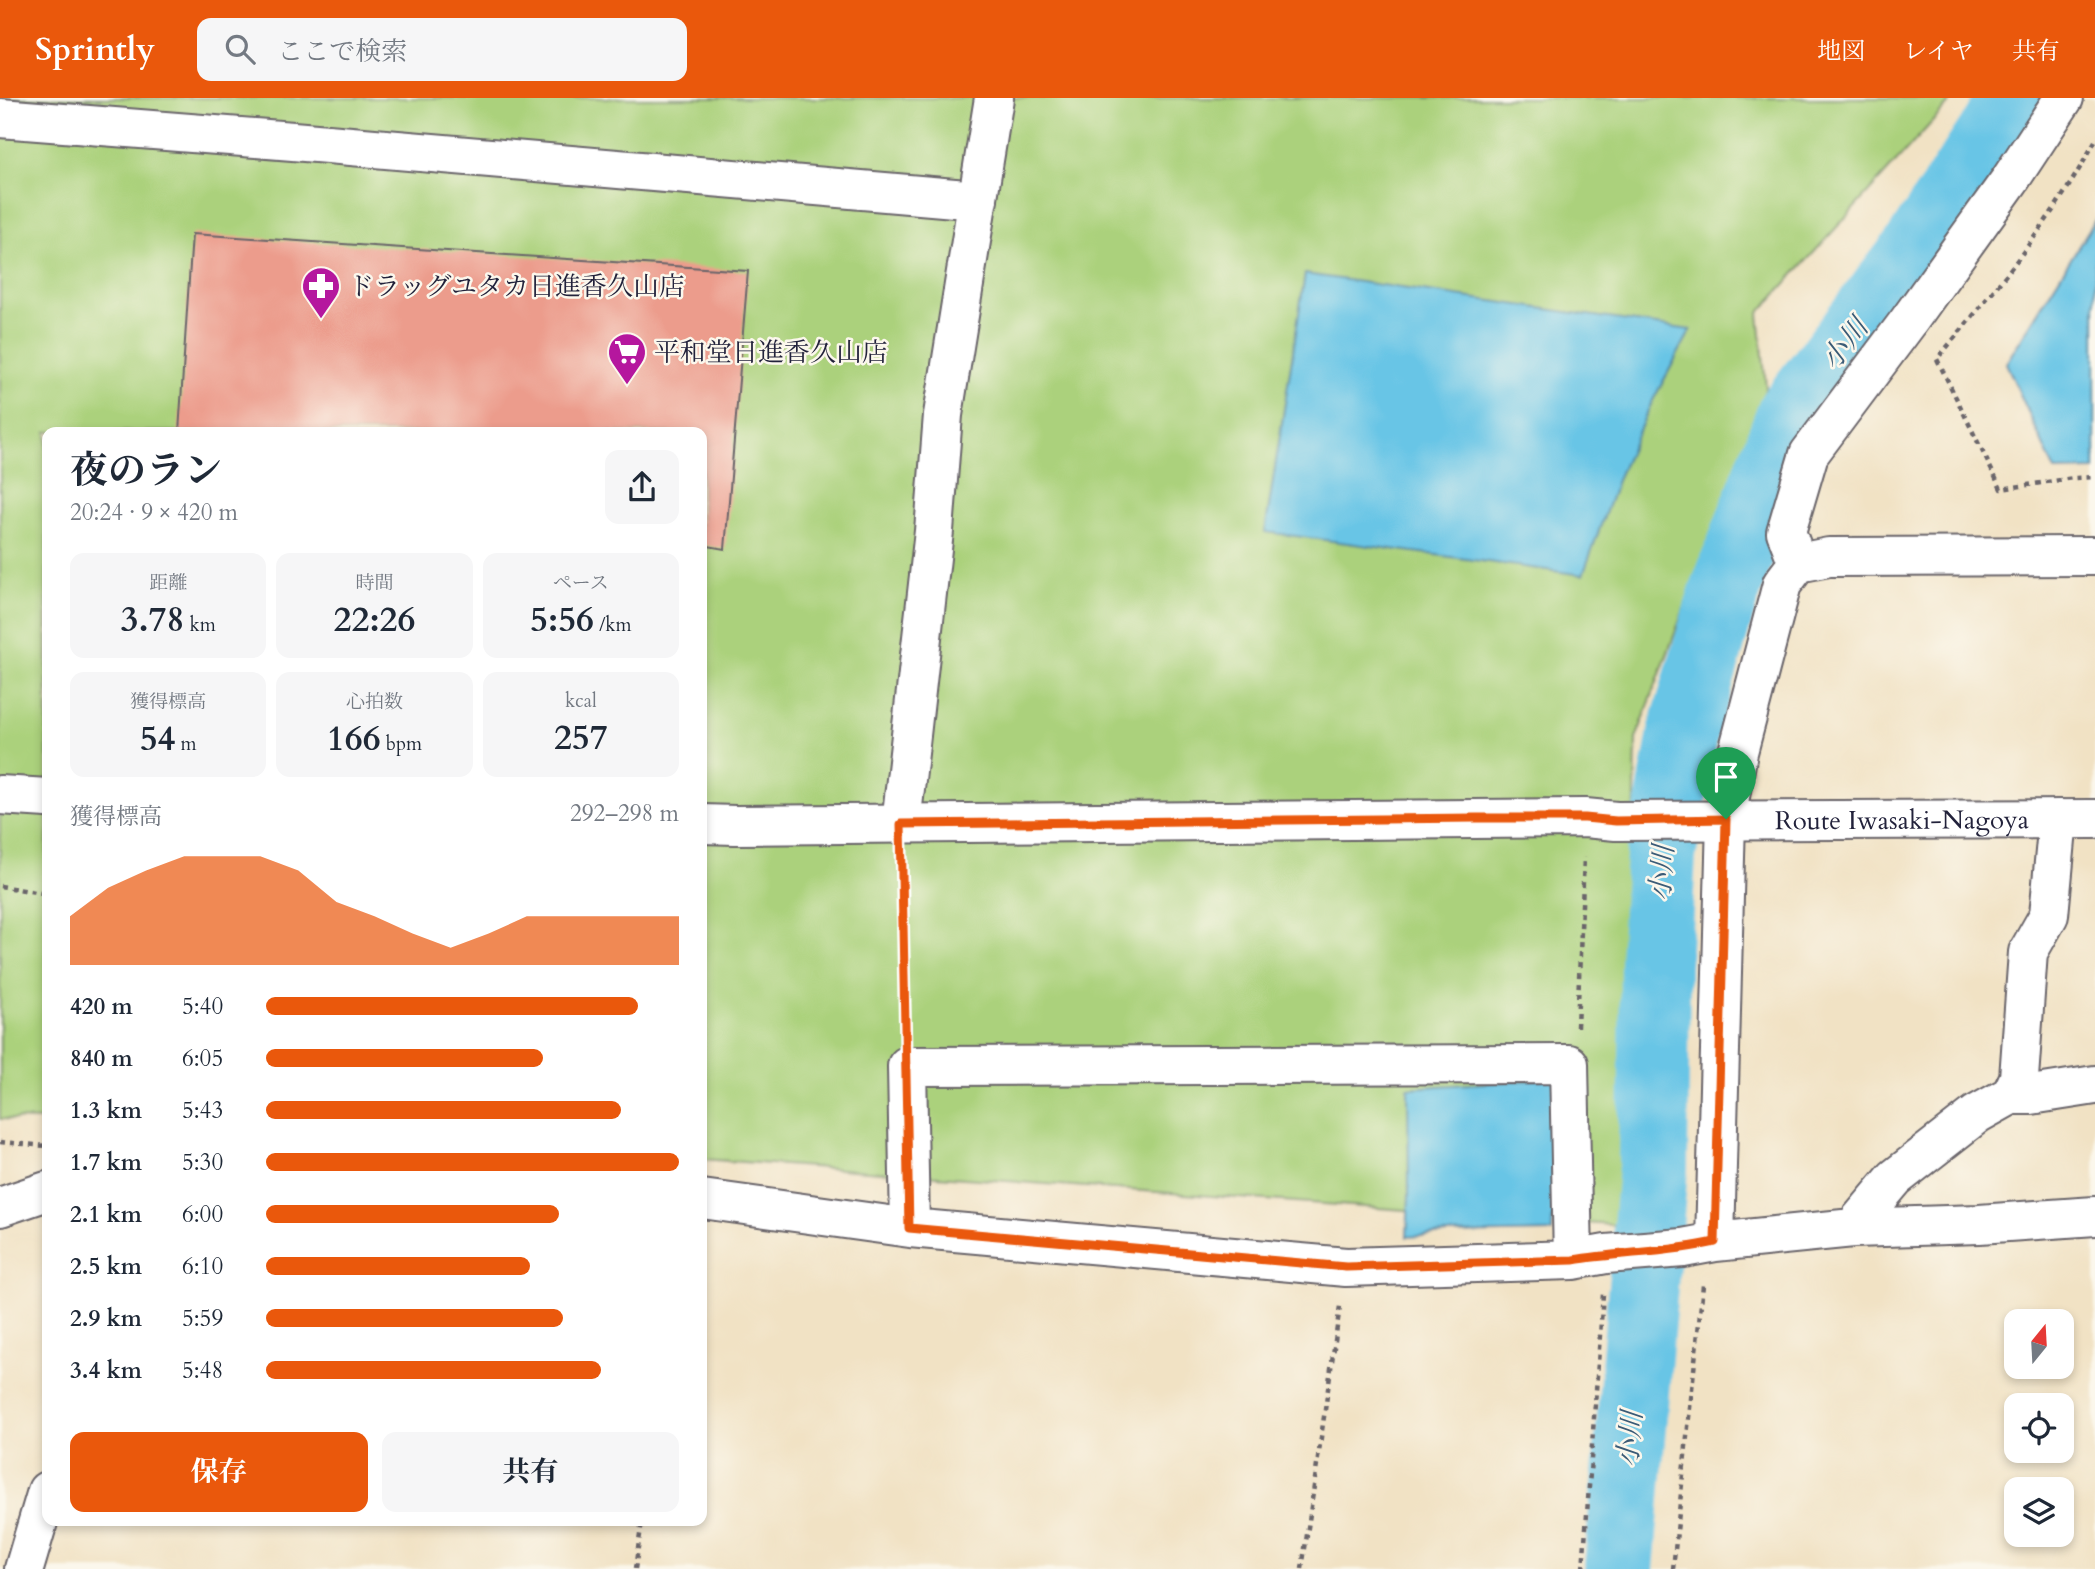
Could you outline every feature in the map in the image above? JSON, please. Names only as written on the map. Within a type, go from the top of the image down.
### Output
[{"type":"street","points":[[901,824],[934,531],[943,415],[994,98]]},
{"type":"street","points":[[1798,563],[1786,532],[1808,454],[1908,322],[2010,180],[2064,98]]},
{"type":"street","points":[[0,118],[978,200]]},
{"type":"street","points":[[1702,1245],[1710,820],[1738,752],[1782,584],[1798,563],[1829,557],[2095,556]]},
{"type":"street","points":[[0,795],[42,798]]},
{"type":"street","points":[[2011,1096],[2019,1078],[2028,952],[2049,915],[2058,819]]},
{"type":"street","name":"Route Iwasaki-Nagoya","points":[[707,824],[2095,819]]},
{"type":"street","points":[[909,1228],[907,1066],[1569,1064],[1597,1256]]},
{"type":"street","points":[[1853,1228],[1895,1178],[1977,1114],[2011,1096],[2095,1086]]},
{"type":"street","points":[[0,1208],[42,1193]]},
{"type":"street","points":[[707,1200],[909,1228],[1346,1267],[1597,1256],[1853,1228],[1979,1224],[2095,1216]]},
{"type":"street","points":[[24,1569],[42,1508]]},
{"type":"path","points":[[2095,141],[2080,170],[2024,251],[1937,359],[2001,489],[2095,477]]},
{"type":"path","points":[[1569,1064],[1576,1057],[1600,820]]},
{"type":"path","points":[[901,824],[907,1066]]},
{"type":"path","points":[[0,887],[42,893]]},
{"type":"path","points":[[0,1142],[42,1146]]},
{"type":"path","points":[[1673,1569],[1702,1245]]},
{"type":"path","points":[[1583,1569],[1597,1256]]},
{"type":"path","points":[[1302,1569],[1346,1267]]},
{"type":"path","points":[[635,1569],[641,1526]]},
{"type":"green space","points":[[0,98],[1954,98],[1759,313],[1766,387],[1636,739],[1626,1226],[707,1159],[707,427],[42,427],[42,1120],[0,1119]]},
{"type":"water","points":[[2095,220],[2095,470],[2055,471],[2006,363]]},
{"type":"water","points":[[1305,274],[1691,330],[1651,404],[1619,475],[1583,575],[1265,532]]},
{"type":"water","points":[[1559,1078],[1552,1232],[1407,1237],[1408,1088]]},
{"type":"building","points":[[192,234],[748,271],[725,549],[707,546],[707,427],[179,427]]},
{"type":"waterway","name":"小川","points":[[1619,1569],[1653,1168],[1655,965],[1661,855],[1683,734],[1723,597],[1792,412],[1918,248],[2013,98]]},
{"type":"place","name":"ドラッグユタカ日進香久山店","points":[[321,320]]},
{"type":"place","name":"平和堂日進香久山店","points":[[627,386]]},
{"type":"route","points":[[1476,818],[1585,818],[1616,821],[1726,819],[1715,1242],[1573,1260],[1346,1267],[909,1228],[901,824],[1476,818]]}]
